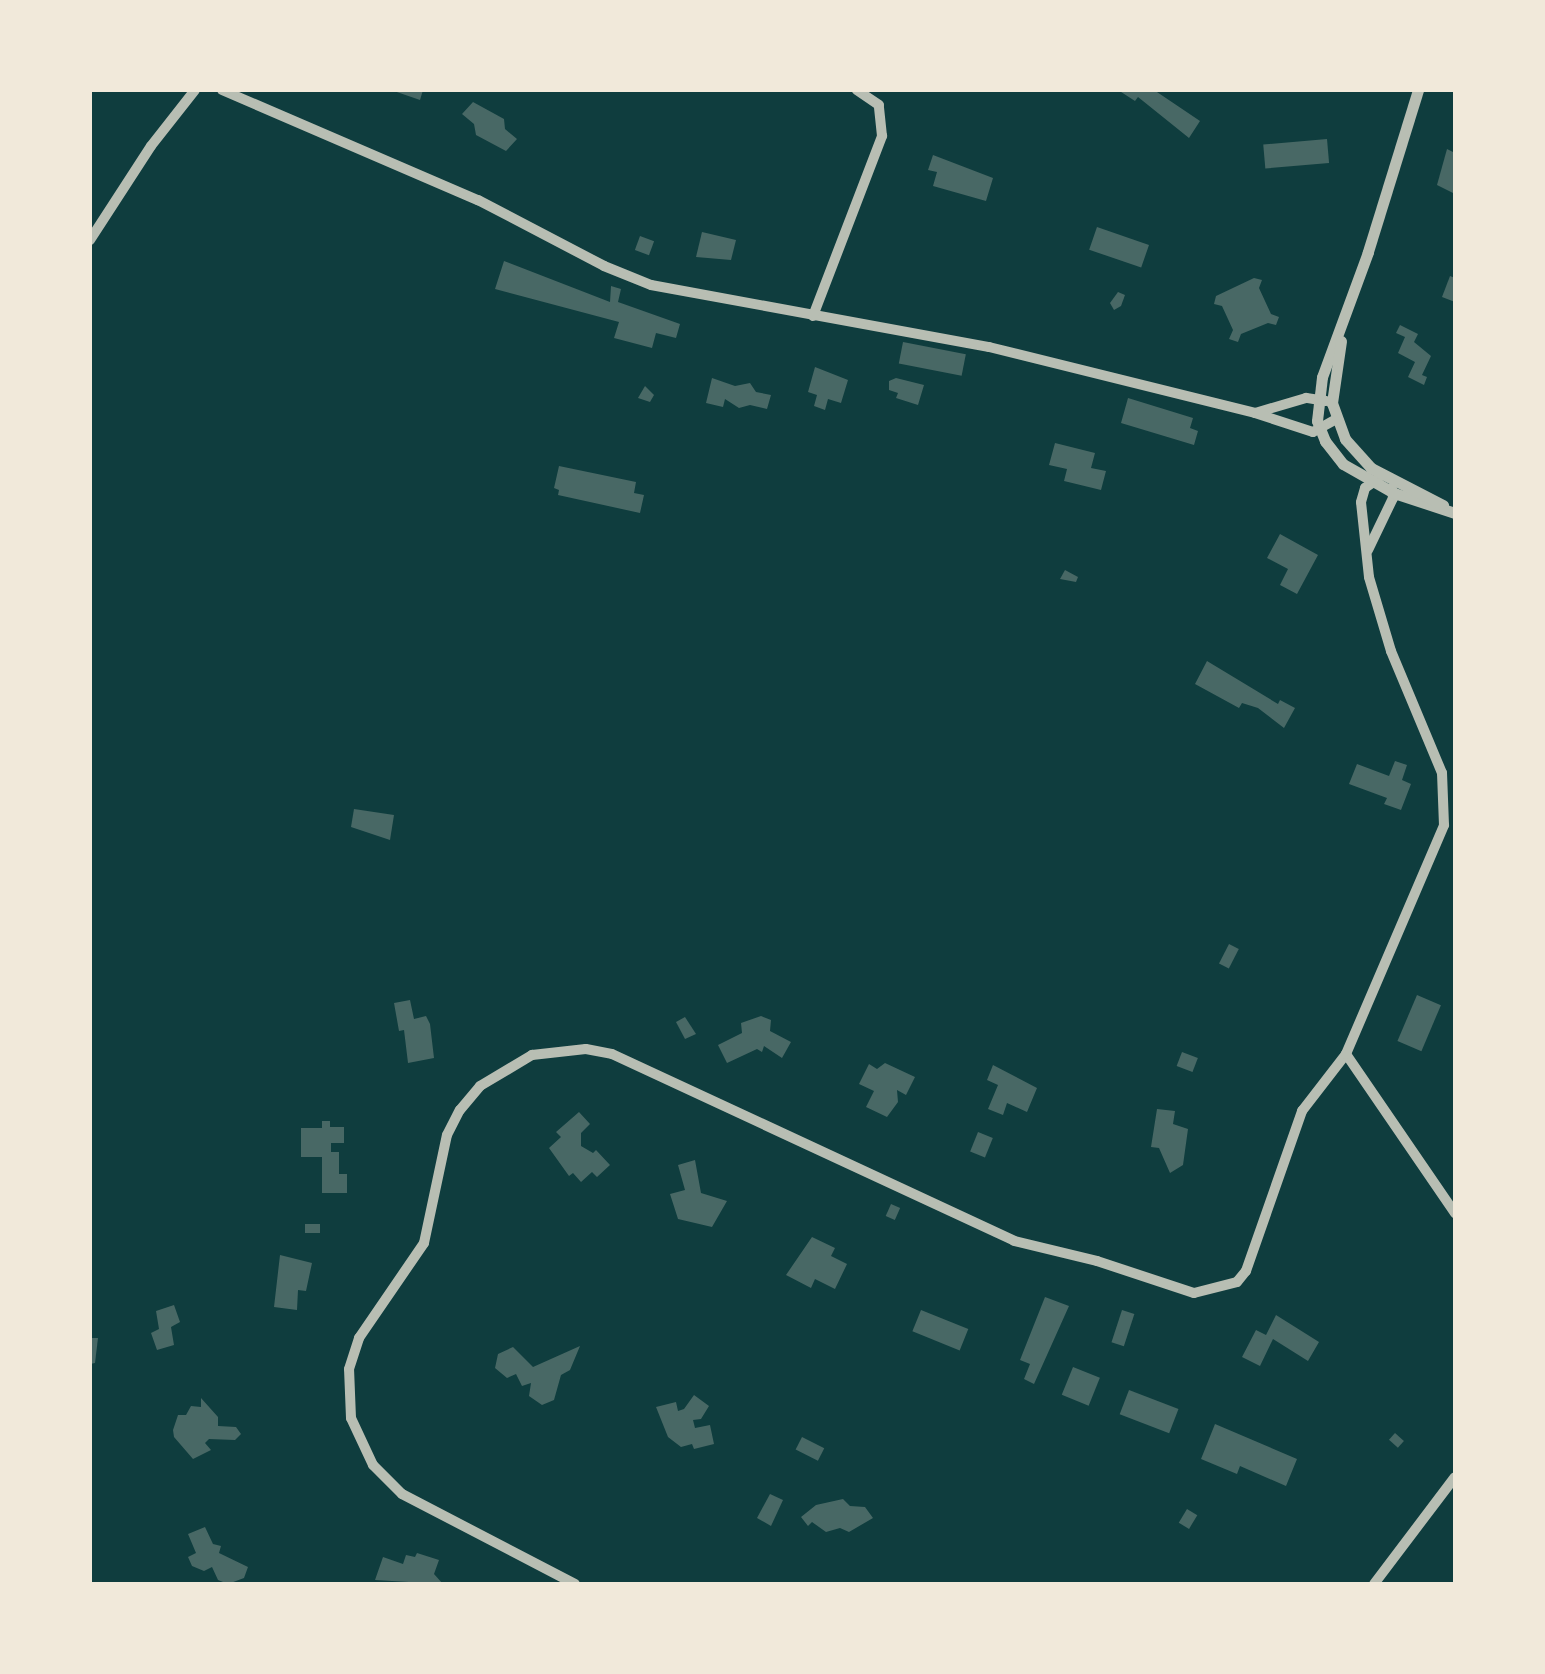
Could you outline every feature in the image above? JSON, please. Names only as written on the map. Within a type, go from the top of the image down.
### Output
[{"type":"street","points":[[90,240],[151,146],[195,90]]},
{"type":"street","points":[[222,90],[478,200],[604,266],[651,285],[989,347],[1255,413],[1301,429],[1320,430]]},
{"type":"street","points":[[813,316],[882,136],[879,105],[857,90]]},
{"type":"street","points":[[1418,90],[1317,398],[1316,412],[1332,454],[1370,482],[1394,494],[1455,512]]},
{"type":"street","points":[[1320,430],[1333,411],[1347,313]]},
{"type":"street","points":[[1255,413],[1317,398]]},
{"type":"street","points":[[1317,398],[1333,411],[1357,455],[1387,476],[1455,512]]},
{"type":"street","points":[[1370,482],[1387,476]]},
{"type":"street","points":[[1368,550],[1394,494],[1387,476]]},
{"type":"street","points":[[575,1584],[402,1494],[373,1465],[352,1418],[349,1369],[360,1338],[424,1242],[447,1136],[480,1086],[532,1055],[586,1049],[612,1054],[1014,1241],[1096,1261],[1194,1292],[1225,1287],[1246,1270],[1302,1110],[1346,1054],[1438,845],[1446,803],[1432,744],[1379,620],[1360,516],[1370,482]]},
{"type":"street","points":[[1346,1054],[1455,1213]]},
{"type":"street","points":[[1374,1584],[1455,1477]]},
{"type":"building","points":[[391,90],[423,90],[420,100]]},
{"type":"building","points":[[1118,90],[1154,90],[1200,121],[1189,138],[1138,97],[1135,101]]},
{"type":"building","points":[[473,102],[504,119],[505,129],[517,139],[506,151],[476,135],[474,124],[462,114]]},
{"type":"building","points":[[1327,139],[1329,163],[1265,168],[1263,145]]},
{"type":"building","points":[[1447,149],[1455,153],[1455,194],[1437,185]]},
{"type":"building","points":[[933,155],[993,178],[986,201],[933,186],[937,172],[928,170]]},
{"type":"building","points":[[1097,227],[1149,245],[1141,268],[1089,250]]},
{"type":"building","points":[[702,232],[736,240],[731,260],[696,257]]},
{"type":"building","points":[[640,236],[654,241],[649,255],[635,250]]},
{"type":"building","points":[[504,261],[610,302],[611,286],[621,289],[618,302],[680,324],[676,338],[656,333],[652,348],[614,338],[619,322],[495,289]]},
{"type":"building","points":[[1450,276],[1455,278],[1455,302],[1442,297]]},
{"type":"building","points":[[1254,278],[1262,280],[1259,288],[1271,314],[1279,317],[1276,325],[1268,323],[1241,334],[1238,342],[1229,339],[1233,330],[1222,306],[1214,304],[1216,296]]},
{"type":"building","points":[[1118,292],[1125,295],[1121,306],[1114,310],[1110,303]]},
{"type":"building","points":[[1400,325],[1418,334],[1414,342],[1431,356],[1422,375],[1427,377],[1424,385],[1408,377],[1415,362],[1398,353],[1405,337],[1396,333]]},
{"type":"building","points":[[903,342],[966,354],[962,376],[899,364]]},
{"type":"building","points":[[815,367],[848,380],[841,403],[828,399],[825,410],[814,406],[817,395],[808,392]]},
{"type":"building","points":[[712,378],[735,386],[750,383],[756,392],[771,395],[767,409],[750,405],[739,408],[725,399],[723,407],[706,403]]},
{"type":"building","points":[[896,378],[924,385],[918,405],[896,398],[898,393],[889,390],[889,381]]},
{"type":"building","points":[[645,386],[654,395],[650,402],[638,398]]},
{"type":"building","points":[[1128,398],[1193,418],[1190,428],[1198,431],[1194,445],[1121,423]]},
{"type":"building","points":[[1055,443],[1095,453],[1091,468],[1106,471],[1101,490],[1064,481],[1067,469],[1049,465]]},
{"type":"building","points":[[559,466],[636,482],[634,493],[644,495],[640,513],[558,495],[559,490],[554,488]]},
{"type":"building","points":[[1280,534],[1318,555],[1297,594],[1280,585],[1288,569],[1267,558]]},
{"type":"building","points":[[1065,570],[1078,577],[1076,582],[1060,579]]},
{"type":"building","points":[[1207,661],[1278,704],[1280,700],[1295,708],[1284,728],[1258,708],[1242,703],[1239,708],[1195,684]]},
{"type":"building","points":[[1395,761],[1407,765],[1402,780],[1411,784],[1401,810],[1384,804],[1387,798],[1349,784],[1357,764],[1389,776]]},
{"type":"building","points":[[354,809],[394,815],[390,840],[351,827]]},
{"type":"building","points":[[1229,944],[1239,949],[1229,969],[1219,964]]},
{"type":"building","points":[[1417,995],[1441,1005],[1421,1051],[1397,1041]]},
{"type":"building","points":[[410,1000],[414,1019],[426,1016],[430,1024],[434,1058],[408,1063],[404,1030],[399,1031],[394,1003]]},
{"type":"building","points":[[761,1016],[771,1020],[770,1031],[791,1042],[782,1058],[764,1046],[762,1052],[757,1049],[727,1063],[718,1045],[742,1033],[741,1023]]},
{"type":"building","points":[[685,1017],[696,1034],[685,1039],[676,1022]]},
{"type":"building","points":[[1182,1052],[1198,1058],[1192,1072],[1177,1066]]},
{"type":"building","points":[[885,1063],[915,1077],[906,1095],[897,1090],[898,1102],[887,1117],[866,1107],[874,1091],[859,1084],[869,1064],[877,1069]]},
{"type":"building","points":[[993,1065],[1037,1088],[1027,1112],[1007,1103],[1003,1115],[988,1109],[998,1085],[987,1080]]},
{"type":"building","points":[[1157,1109],[1175,1111],[1173,1124],[1188,1129],[1183,1165],[1170,1173],[1159,1148],[1151,1147]]},
{"type":"building","points":[[579,1112],[590,1124],[581,1133],[581,1146],[593,1153],[596,1150],[610,1165],[597,1177],[592,1172],[581,1182],[573,1173],[569,1176],[549,1148],[561,1137],[556,1132]]},
{"type":"building","points":[[322,1121],[330,1121],[330,1127],[344,1127],[344,1143],[331,1143],[331,1152],[339,1152],[339,1174],[347,1174],[347,1193],[322,1193],[322,1157],[301,1157],[301,1128],[322,1128]]},
{"type":"building","points":[[978,1132],[993,1138],[985,1157],[970,1151]]},
{"type":"building","points":[[695,1160],[701,1193],[727,1201],[712,1227],[678,1219],[670,1194],[685,1190],[678,1165]]},
{"type":"building","points":[[891,1204],[900,1208],[895,1220],[886,1216]]},
{"type":"building","points":[[305,1224],[320,1224],[320,1233],[305,1233]]},
{"type":"building","points":[[812,1237],[835,1248],[831,1256],[847,1264],[835,1289],[815,1279],[811,1288],[786,1275]]},
{"type":"building","points":[[280,1255],[312,1263],[306,1291],[298,1290],[297,1310],[274,1307]]},
{"type":"building","points":[[1045,1297],[1069,1306],[1034,1384],[1024,1379],[1030,1364],[1020,1360]]},
{"type":"building","points":[[174,1305],[180,1322],[171,1327],[174,1345],[157,1350],[151,1333],[159,1329],[156,1311]]},
{"type":"building","points":[[921,1310],[968,1329],[960,1350],[912,1331]]},
{"type":"building","points":[[1122,1310],[1134,1314],[1124,1346],[1111,1342]]},
{"type":"building","points":[[1276,1315],[1319,1342],[1308,1361],[1273,1339],[1260,1366],[1242,1357],[1256,1330],[1266,1335]]},
{"type":"building","points":[[90,1338],[98,1338],[95,1363],[90,1364]]},
{"type":"building","points":[[580,1346],[570,1370],[561,1375],[554,1400],[542,1405],[529,1396],[531,1383],[522,1386],[516,1374],[507,1378],[495,1368],[498,1354],[513,1347],[533,1367]]},
{"type":"building","points":[[1073,1367],[1100,1378],[1089,1406],[1062,1395]]},
{"type":"building","points":[[1129,1390],[1178,1409],[1169,1433],[1120,1414]]},
{"type":"building","points":[[694,1395],[709,1406],[701,1419],[693,1420],[695,1428],[710,1425],[714,1444],[694,1449],[692,1444],[681,1447],[668,1437],[656,1407],[676,1402],[678,1411]]},
{"type":"building","points":[[201,1398],[218,1417],[218,1426],[236,1427],[241,1434],[235,1440],[209,1439],[205,1443],[211,1450],[193,1459],[174,1437],[173,1430],[178,1415],[186,1415],[191,1406],[201,1407]]},
{"type":"building","points":[[1215,1424],[1297,1459],[1286,1486],[1240,1466],[1237,1474],[1201,1459]]},
{"type":"building","points":[[1395,1433],[1404,1441],[1398,1448],[1389,1440]]},
{"type":"building","points":[[802,1437],[824,1448],[818,1461],[796,1449]]},
{"type":"building","points":[[770,1494],[783,1500],[771,1526],[757,1518]]},
{"type":"building","points":[[843,1499],[850,1506],[865,1507],[873,1518],[849,1532],[840,1528],[826,1532],[812,1522],[808,1526],[801,1517],[816,1505]]},
{"type":"building","points":[[1187,1509],[1197,1515],[1189,1529],[1179,1523]]},
{"type":"building","points":[[205,1527],[213,1544],[221,1546],[219,1553],[248,1567],[244,1578],[228,1584],[218,1580],[212,1567],[204,1571],[192,1566],[188,1557],[196,1553],[188,1534]]},
{"type":"building","points":[[417,1553],[439,1560],[434,1574],[443,1584],[375,1580],[383,1557],[403,1564],[406,1555],[415,1557]]}]
